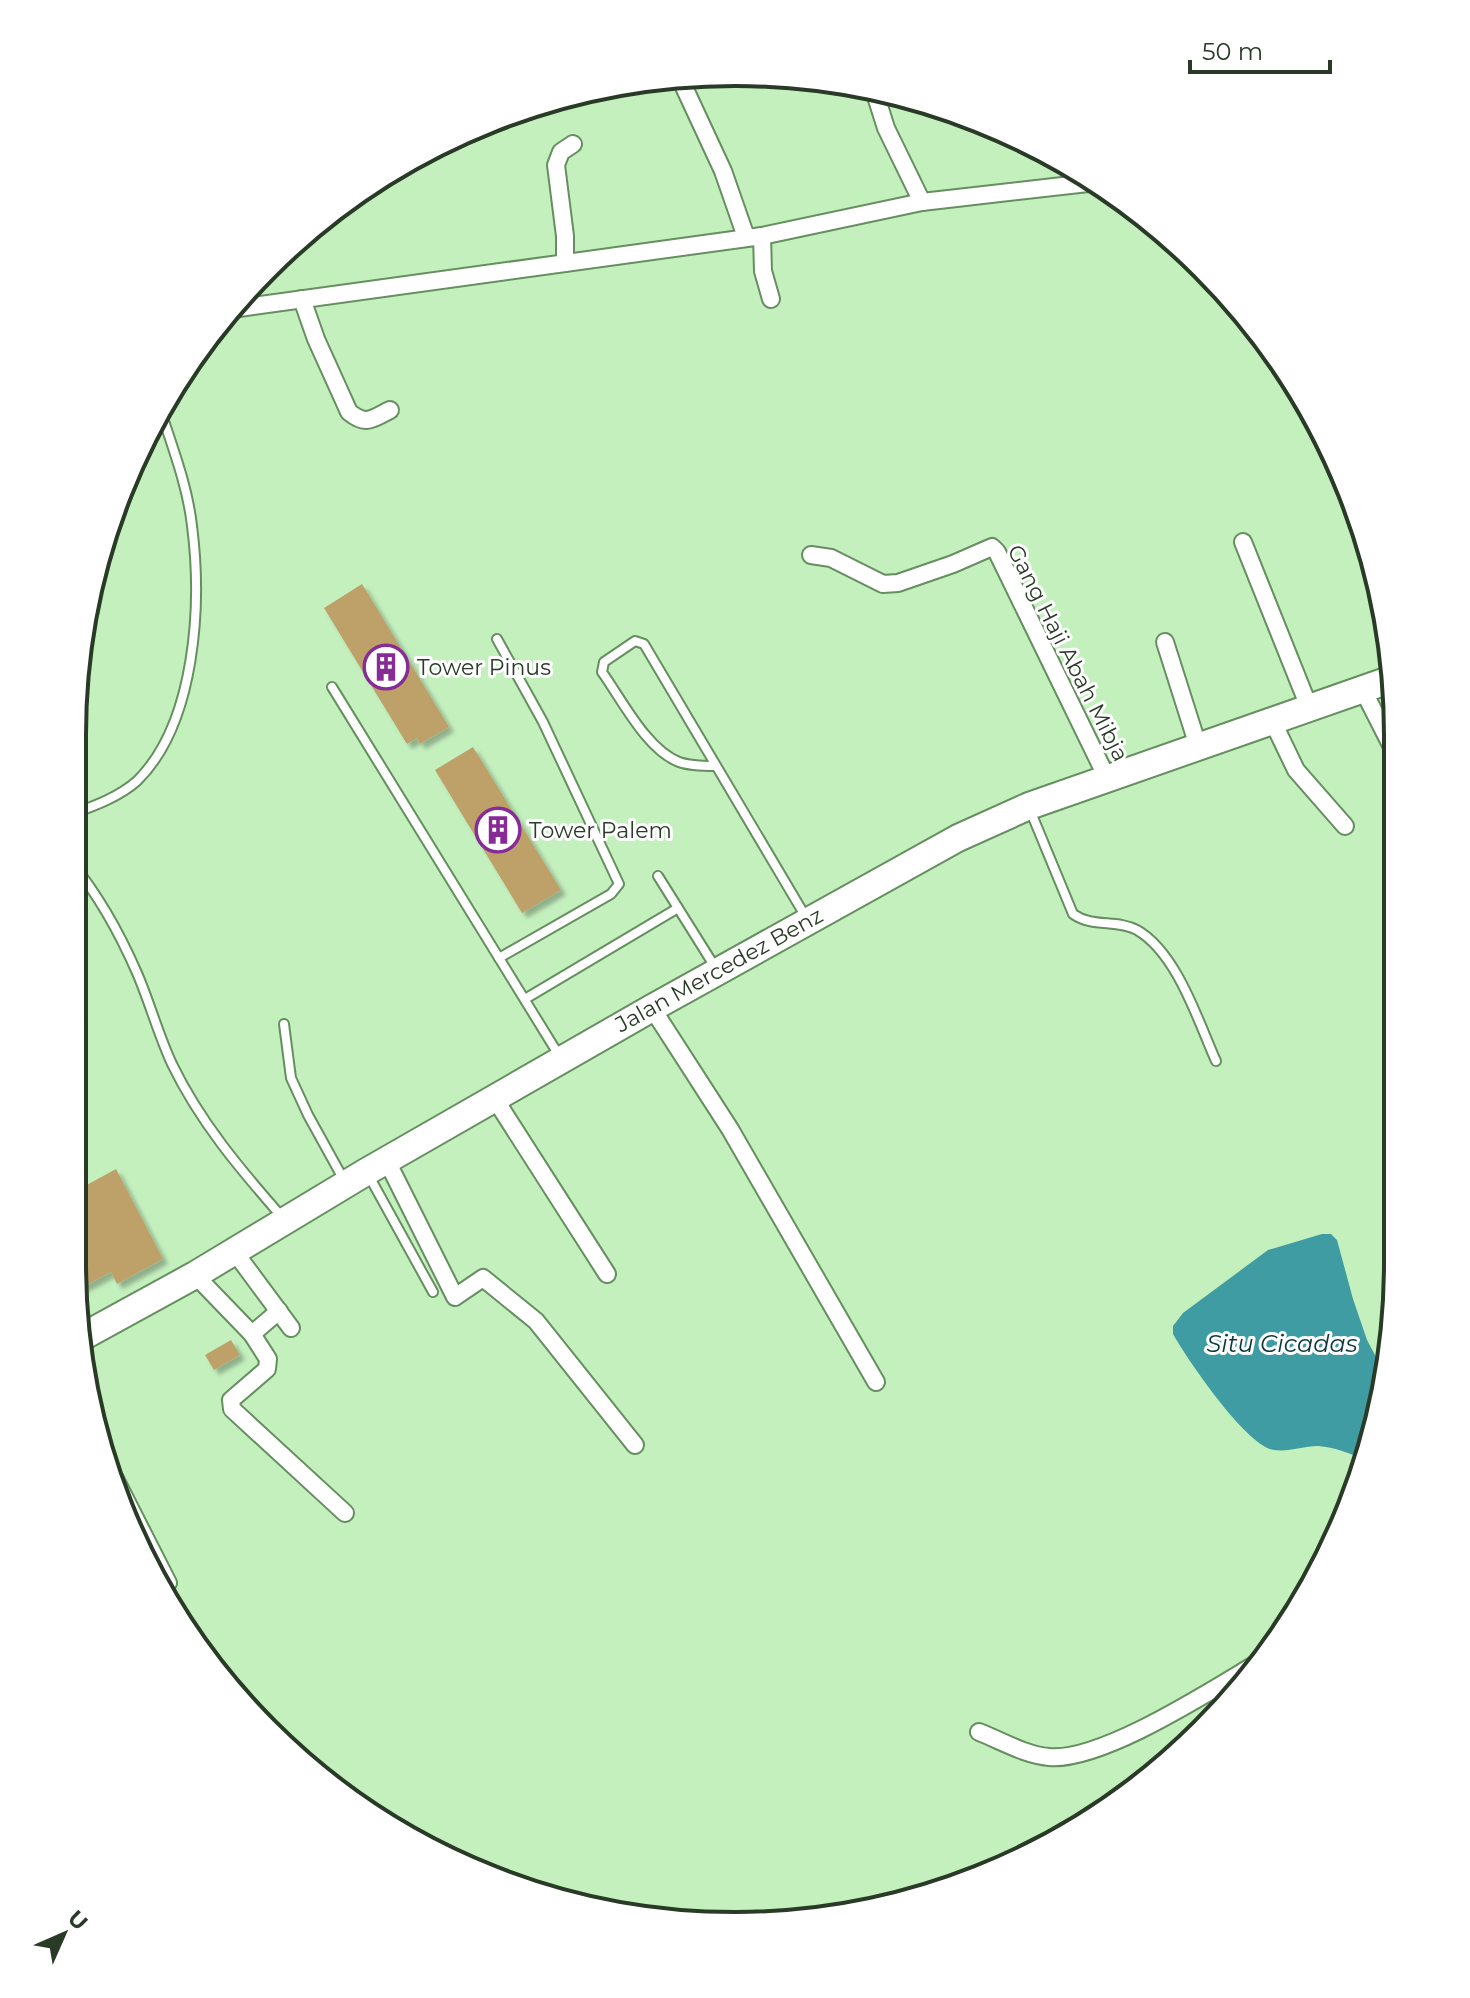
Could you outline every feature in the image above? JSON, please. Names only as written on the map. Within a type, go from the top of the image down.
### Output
[{"type":"main road","name":"Jalan Mercedez Benz","points":[[90,1333],[195,1275],[652,1008],[958,838],[1029,806],[1382,682]]},
{"type":"street","points":[[684,88],[754,236],[771,299]]},
{"type":"street","points":[[878,102],[886,128],[922,202]]},
{"type":"street","points":[[565,263],[565,236],[556,165],[561,152],[573,144]]},
{"type":"street","points":[[247,307],[754,236],[922,202],[1078,184]]},
{"type":"street","points":[[302,299],[316,339],[349,412],[358,420],[369,421],[390,410]]},
{"type":"street","points":[[1243,542],[1309,707]]},
{"type":"street","name":"Gang Haji Abah Mibja","points":[[811,555],[831,558],[883,584],[898,583],[992,547],[1107,778]]},
{"type":"street","points":[[1165,642],[1198,746]]},
{"type":"street","points":[[1362,688],[1384,731]]},
{"type":"street","points":[[1272,720],[1296,770],[1345,826]]},
{"type":"street","points":[[652,1008],[730,1129],[876,1382]]},
{"type":"street","points":[[495,1099],[607,1274]]},
{"type":"street","points":[[367,1173],[455,1297],[483,1278],[536,1321],[635,1445]]},
{"type":"street","points":[[234,1251],[291,1328]]},
{"type":"street","points":[[195,1275],[252,1334],[269,1365],[231,1400],[230,1405],[345,1513]]},
{"type":"street","points":[[252,1334],[279,1311]]},
{"type":"street","points":[[979,1732],[1028,1753],[1051,1757],[1079,1755],[1147,1725],[1236,1675]]},
{"type":"lane","points":[[86,808],[118,795],[136,782],[165,744],[177,719],[184,693],[195,594],[192,525],[186,492],[165,425]]},
{"type":"lane","points":[[497,639],[543,722],[619,884],[611,894],[499,958]]},
{"type":"lane","points":[[716,766],[680,763],[663,754],[651,742],[602,672],[604,662],[635,641],[644,644],[716,766],[807,921]]},
{"type":"lane","points":[[332,687],[562,1060]]},
{"type":"lane","points":[[1029,806],[1073,914],[1084,922],[1122,924],[1153,943],[1177,976],[1216,1061]]},
{"type":"lane","points":[[658,876],[717,971]]},
{"type":"lane","points":[[86,882],[122,941],[173,1066],[196,1107],[236,1164],[285,1221]]},
{"type":"lane","points":[[525,999],[678,908]]},
{"type":"lane","points":[[284,1024],[291,1078],[308,1115],[367,1173],[433,1292]]},
{"type":"water","name":"Situ Cicadas","points":[[1322,1234],[1331,1234],[1337,1240],[1353,1299],[1377,1358],[1372,1390],[1355,1456],[1324,1447],[1274,1450],[1262,1445],[1234,1419],[1173,1334],[1173,1326],[1183,1313],[1268,1250]]},
{"type":"building","name":"Tower Pinus","points":[[362,584],[449,727],[420,744],[417,738],[407,744],[324,608]]},
{"type":"building","name":"Tower Palem","points":[[473,747],[561,890],[522,913],[435,770]]},
{"type":"building","points":[[116,1169],[163,1259],[117,1284],[111,1272],[87,1285],[86,1185]]},
{"type":"building","points":[[231,1340],[240,1355],[214,1370],[205,1355]]},
{"type":"place","name":"Tower Pinus","points":[[386,667]]},
{"type":"place","name":"Tower Palem","points":[[498,830]]}]
